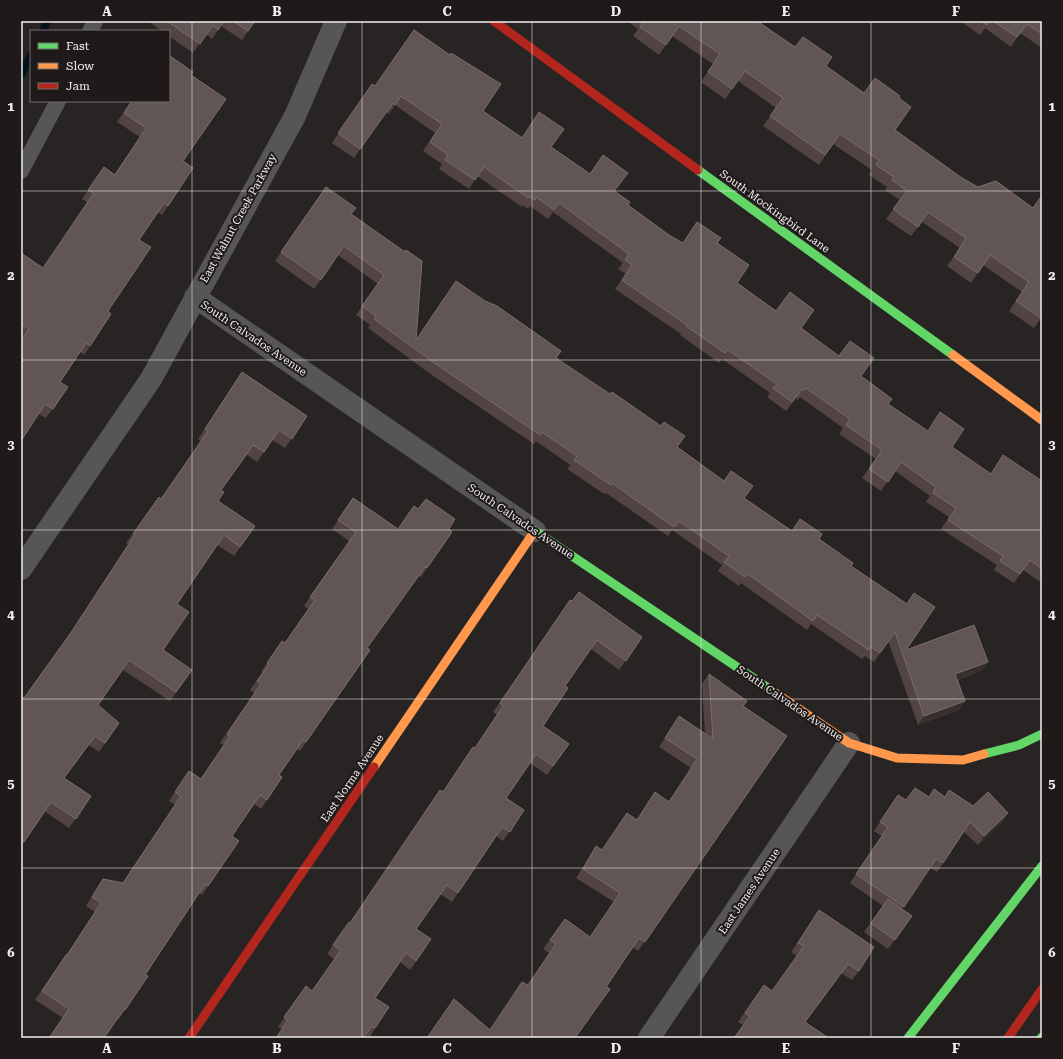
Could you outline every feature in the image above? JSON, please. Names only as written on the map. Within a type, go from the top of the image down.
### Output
[{"type":"main road","name":"South Mockingbird Lane","points":[[494,21],[1042,420]]},
{"type":"main road","name":"South Calvados Avenue","points":[[535,531],[849,743],[897,758],[963,760],[1019,746],[1042,734]]},
{"type":"main road","name":"East Norma Avenue","points":[[189,1038],[535,531]]},
{"type":"main road","points":[[908,1038],[1042,866]]},
{"type":"main road","points":[[1008,1038],[1042,989]]},
{"type":"street","name":"East Walnut Creek Parkway","points":[[21,569],[151,379],[295,116],[336,21]]},
{"type":"street","name":"South Calvados Avenue","points":[[195,297],[535,531]]},
{"type":"street","name":"East James Avenue","points":[[649,1038],[849,743]]},
{"type":"lane","points":[[90,30],[95,21]]},
{"type":"lane","points":[[21,171],[57,102]]},
{"type":"building","points":[[167,21],[224,21],[218,30],[213,25],[200,44]]},
{"type":"building","points":[[233,21],[255,21],[248,31]]},
{"type":"building","points":[[644,21],[757,21],[795,47],[803,37],[832,57],[826,66],[864,93],[875,78],[900,96],[899,98],[911,107],[895,130],[962,178],[978,187],[996,181],[1033,208],[1040,198],[1042,199],[1042,317],[1041,318],[1016,301],[1029,282],[990,255],[978,273],[954,257],[966,238],[928,212],[918,227],[893,209],[907,191],[892,180],[894,177],[876,165],[879,160],[840,134],[825,155],[770,116],[783,98],[745,71],[732,89],[708,72],[720,54],[679,26],[666,45],[640,27]]},
{"type":"building","points":[[980,21],[990,21],[987,25]]},
{"type":"building","points":[[993,21],[1042,21],[1042,34],[1027,24],[1017,37]]},
{"type":"building","points":[[414,30],[450,55],[451,53],[501,84],[483,111],[522,138],[539,112],[564,129],[551,147],[590,174],[603,155],[628,173],[614,191],[630,202],[628,205],[669,235],[683,243],[697,222],[721,238],[717,243],[749,265],[737,283],[776,311],[790,292],[814,310],[801,328],[839,356],[850,341],[874,358],[861,376],[892,399],[888,404],[928,431],[940,412],[964,429],[952,447],[991,474],[1003,455],[1042,481],[1042,569],[1030,560],[1020,574],[1000,561],[1003,556],[948,520],[956,508],[933,493],[936,487],[901,462],[888,482],[869,469],[882,450],[846,425],[850,419],[806,388],[805,390],[802,389],[792,402],[773,388],[777,384],[728,350],[725,353],[622,280],[632,265],[625,260],[629,254],[559,203],[554,210],[536,197],[535,200],[529,196],[528,198],[484,167],[475,180],[445,160],[448,155],[430,142],[442,124],[401,96],[395,105],[393,103],[360,149],[338,133],[372,84],[375,86]]},
{"type":"building","points":[[170,56],[193,72],[191,75],[226,99],[183,161],[193,168],[168,206],[164,203],[139,240],[151,247],[108,311],[111,314],[90,346],[86,343],[60,382],[68,387],[53,409],[45,404],[21,441],[21,341],[29,329],[21,324],[21,253],[43,268],[94,193],[88,190],[104,167],[115,175],[146,128],[124,113],[131,102],[170,102]]},
{"type":"building","points":[[326,187],[356,208],[351,214],[405,252],[406,250],[422,261],[416,340],[456,281],[485,301],[497,306],[561,351],[556,358],[610,394],[612,392],[661,426],[664,422],[685,436],[677,447],[724,481],[731,471],[753,486],[744,498],[792,531],[800,519],[822,534],[819,539],[853,563],[851,566],[907,604],[914,593],[935,607],[906,650],[974,625],[988,662],[955,674],[965,701],[924,716],[895,632],[880,653],[871,647],[869,650],[817,615],[813,621],[748,574],[745,577],[724,562],[729,556],[679,521],[674,527],[612,483],[611,485],[574,460],[577,456],[542,432],[540,435],[436,364],[374,319],[376,316],[362,306],[384,275],[344,246],[321,280],[281,252]]},
{"type":"building","points":[[242,372],[307,416],[292,439],[279,430],[264,452],[253,445],[221,490],[224,492],[218,501],[255,526],[240,547],[224,535],[177,604],[189,612],[163,650],[192,670],[176,692],[129,660],[98,705],[119,723],[105,743],[95,736],[64,778],[91,796],[76,819],[51,802],[24,842],[21,839],[21,697],[24,698],[70,634],[135,535],[133,534],[159,497],[161,499],[208,431],[205,429]]},
{"type":"building","points":[[353,498],[398,529],[414,506],[418,509],[426,499],[455,519],[449,529],[452,532],[367,648],[370,650],[306,742],[303,740],[279,775],[282,777],[267,800],[260,795],[232,836],[239,841],[208,886],[205,884],[145,975],[148,976],[104,1038],[49,1038],[69,1009],[42,991],[101,903],[92,897],[103,879],[123,883],[181,796],[175,792],[189,771],[201,779],[230,736],[227,734],[261,684],[257,681],[269,664],[267,663],[282,641],[285,643],[315,600],[310,597],[356,532],[338,520]]},
{"type":"building","points":[[579,592],[642,637],[626,661],[597,640],[565,686],[568,688],[543,726],[569,744],[553,766],[536,754],[506,798],[524,810],[510,832],[502,827],[458,893],[447,885],[416,929],[431,939],[416,961],[406,953],[375,998],[389,1007],[375,1028],[372,1026],[363,1038],[276,1038],[288,1020],[284,1017],[306,986],[312,991],[341,950],[333,945],[349,922],[350,923],[440,790],[443,792],[473,747],[475,748],[503,706],[500,703],[570,600],[572,601]]},
{"type":"building","points":[[709,674],[747,701],[743,706],[787,736],[645,942],[639,938],[606,987],[610,989],[575,1038],[427,1038],[454,999],[490,1030],[522,982],[528,985],[556,944],[550,940],[565,919],[590,937],[620,893],[583,869],[596,846],[602,850],[627,813],[637,820],[655,792],[669,802],[697,759],[665,738],[679,716],[713,739]]},
{"type":"building","points":[[915,788],[929,797],[934,789],[945,797],[949,790],[973,806],[988,792],[1008,813],[984,836],[970,822],[943,863],[936,859],[904,907],[856,874],[888,827],[880,822],[898,795],[906,800]]},
{"type":"building","points":[[888,899],[912,916],[895,940],[871,923]]},
{"type":"building","points":[[819,910],[874,947],[859,971],[848,964],[805,1022],[827,1038],[734,1038],[750,1016],[745,1013],[764,985],[772,991],[804,946],[798,943]]},
{"type":"waterway","points":[[43,30],[47,21]]},
{"type":"waterway","points":[[21,75],[30,57]]},
{"type":"traffic: fast","points":[[698,170],[953,355]]},
{"type":"traffic: fast","points":[[534,532],[535,531],[777,694]]},
{"type":"traffic: fast","points":[[984,754],[1019,745],[1042,734]]},
{"type":"traffic: fast","points":[[908,1038],[1042,866]]},
{"type":"traffic: slow","points":[[953,355],[1042,420]]},
{"type":"traffic: slow","points":[[374,767],[534,532]]},
{"type":"traffic: slow","points":[[777,694],[849,743],[897,758],[963,760],[984,754]]},
{"type":"traffic: jam","points":[[494,21],[698,170]]},
{"type":"traffic: jam","points":[[189,1038],[374,767]]},
{"type":"traffic: jam","points":[[1008,1038],[1042,989]]}]
